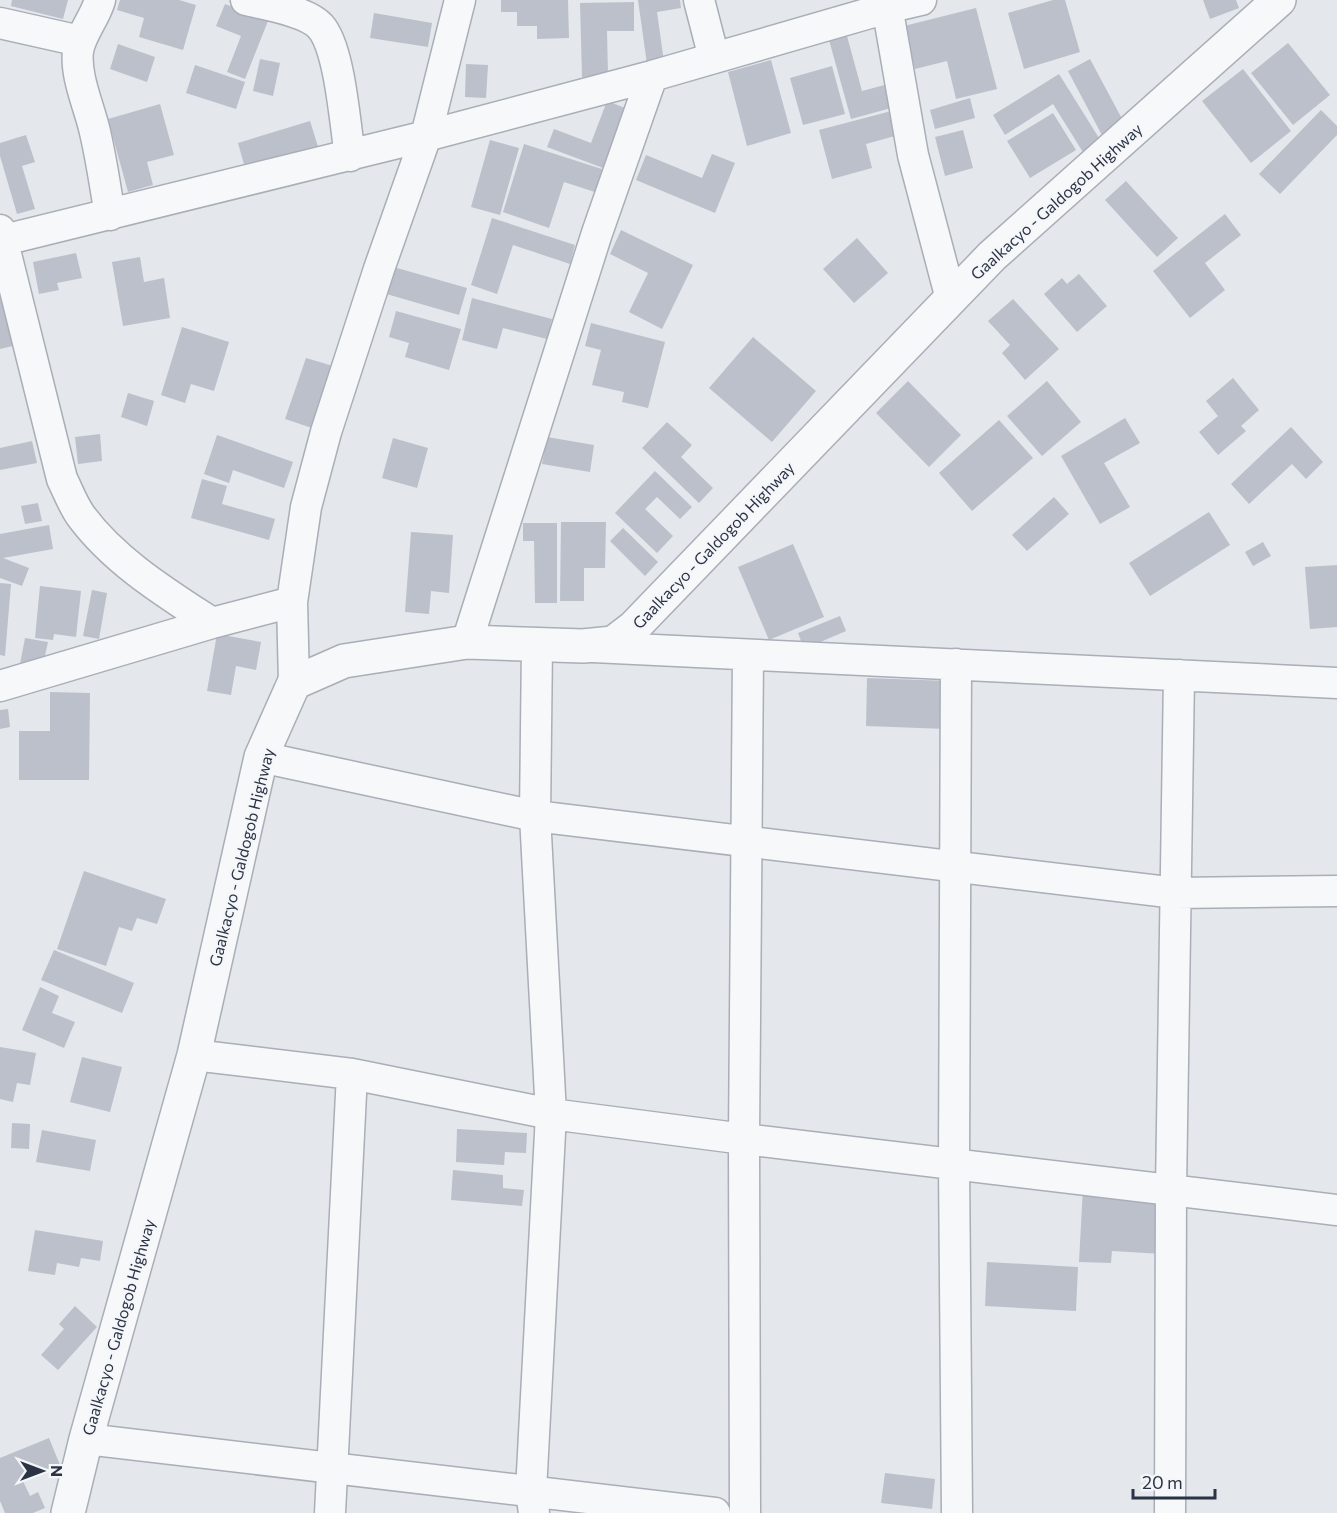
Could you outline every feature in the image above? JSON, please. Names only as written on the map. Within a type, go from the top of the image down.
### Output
[{"type":"street","points":[[100,0],[96,15],[80,41],[78,54],[110,215]]},
{"type":"street","points":[[246,0],[301,14],[319,24],[328,38],[335,63],[350,156]]},
{"type":"street","points":[[294,682],[292,602],[306,507],[326,432],[379,269],[426,136],[460,0]]},
{"type":"street","points":[[699,0],[714,58]]},
{"type":"street","points":[[212,623],[172,597],[112,551],[80,515],[62,479],[1,237],[110,215],[350,156],[652,76],[886,4],[921,0]]},
{"type":"street","name":"Gaalkacyo - Galdogob Highway","points":[[68,1513],[86,1439],[194,1055],[261,757],[294,682],[344,661],[467,642],[583,646],[613,643],[634,627],[992,256],[1280,0]]},
{"type":"street","points":[[886,4],[913,155],[951,298]]},
{"type":"street","points":[[0,23],[80,41]]},
{"type":"street","points":[[652,76],[597,233],[467,642],[1337,682]]},
{"type":"street","points":[[0,686],[212,623],[292,602]]},
{"type":"street","points":[[533,1502],[551,1114],[535,816],[537,645]]},
{"type":"street","points":[[746,1513],[744,1139],[748,655]]},
{"type":"street","points":[[956,664],[954,1164],[957,1513]]},
{"type":"street","points":[[1170,1513],[1171,1190],[1179,675]]},
{"type":"street","points":[[261,757],[535,816],[1176,893],[1337,891]]},
{"type":"street","points":[[194,1055],[352,1074],[551,1114],[1337,1210]]},
{"type":"street","points":[[330,1513],[352,1074]]},
{"type":"street","points":[[86,1439],[333,1468],[533,1502],[715,1513]]},
{"type":"building","points":[[12,0],[68,0],[63,19],[11,6]]},
{"type":"building","points":[[120,0],[179,0],[196,5],[183,50],[139,37],[144,18],[117,10]]},
{"type":"building","points":[[501,0],[568,0],[569,38],[537,39],[537,26],[517,26],[517,12],[501,12]]},
{"type":"building","points":[[638,0],[680,0],[681,8],[657,12],[664,62],[647,64]]},
{"type":"building","points":[[1053,0],[1065,0],[1080,52],[1024,69],[1008,13]]},
{"type":"building","points":[[1203,0],[1236,0],[1239,8],[1210,19]]},
{"type":"building","points":[[634,2],[634,31],[607,31],[608,76],[582,77],[580,3]]},
{"type":"building","points":[[225,4],[268,21],[245,79],[227,72],[241,36],[216,26]]},
{"type":"building","points":[[976,8],[997,89],[956,99],[947,61],[915,69],[904,26]]},
{"type":"building","points":[[374,13],[432,23],[428,47],[370,38]]},
{"type":"building","points":[[847,36],[862,91],[896,82],[902,105],[851,119],[829,40]]},
{"type":"building","points":[[1288,43],[1330,95],[1293,125],[1251,73]]},
{"type":"building","points":[[118,44],[155,57],[147,82],[110,69]]},
{"type":"building","points":[[260,59],[280,63],[273,96],[253,91]]},
{"type":"building","points":[[1090,59],[1128,130],[1105,141],[1068,71]]},
{"type":"building","points":[[771,60],[791,133],[747,146],[728,72]]},
{"type":"building","points":[[466,64],[488,65],[486,98],[465,97]]},
{"type":"building","points":[[195,65],[245,82],[236,109],[186,93]]},
{"type":"building","points":[[832,66],[845,114],[803,125],[790,78]]},
{"type":"building","points":[[1243,69],[1291,131],[1251,163],[1202,101]]},
{"type":"building","points":[[1059,74],[1104,146],[1086,157],[1053,104],[1005,135],[993,115]]},
{"type":"building","points":[[970,98],[975,118],[935,129],[930,110]]},
{"type":"building","points":[[607,101],[633,111],[611,171],[547,147],[554,129],[591,143]]},
{"type":"building","points":[[160,104],[174,155],[147,162],[153,185],[128,192],[108,119]]},
{"type":"building","points":[[895,110],[902,134],[866,144],[872,168],[832,179],[819,130]]},
{"type":"building","points":[[1321,110],[1337,126],[1337,135],[1280,194],[1259,174]]},
{"type":"building","points":[[1053,113],[1076,150],[1030,178],[1007,141]]},
{"type":"building","points":[[310,121],[320,153],[247,175],[238,143]]},
{"type":"building","points":[[963,130],[973,168],[945,176],[935,137]]},
{"type":"building","points":[[26,135],[35,162],[22,166],[35,209],[17,214],[0,156],[0,143]]},
{"type":"building","points":[[490,140],[519,148],[500,215],[471,207]]},
{"type":"building","points":[[524,144],[608,171],[601,194],[564,182],[549,228],[503,212]]},
{"type":"building","points":[[712,154],[735,163],[715,213],[636,180],[646,155],[702,178]]},
{"type":"building","points":[[1126,181],[1178,238],[1157,257],[1105,200]]},
{"type":"building","points":[[1225,214],[1241,235],[1205,263],[1225,290],[1190,318],[1153,271]]},
{"type":"building","points":[[492,218],[575,245],[570,264],[513,245],[497,294],[471,285]]},
{"type":"building","points":[[621,230],[693,265],[662,329],[629,312],[648,273],[610,254]]},
{"type":"building","points":[[857,238],[888,273],[854,303],[823,269]]},
{"type":"building","points":[[76,253],[82,278],[57,283],[59,290],[39,294],[33,262]]},
{"type":"building","points":[[140,257],[144,282],[164,278],[170,318],[123,326],[112,262]]},
{"type":"building","points":[[0,264],[17,345],[0,349]]},
{"type":"building","points":[[390,266],[467,288],[459,315],[383,293]]},
{"type":"building","points":[[1079,274],[1107,306],[1077,332],[1044,294],[1062,278],[1067,284]]},
{"type":"building","points":[[472,298],[552,319],[547,339],[503,328],[497,349],[462,340]]},
{"type":"building","points":[[1013,299],[1059,349],[1025,380],[1002,353],[1010,345],[988,321]]},
{"type":"building","points":[[396,311],[461,329],[449,370],[405,357],[409,343],[389,337]]},
{"type":"building","points":[[591,323],[665,342],[648,408],[622,402],[624,392],[592,385],[601,350],[585,346]]},
{"type":"building","points":[[182,327],[229,342],[214,391],[191,384],[185,403],[161,395]]},
{"type":"building","points":[[753,337],[816,391],[772,442],[709,388]]},
{"type":"building","points":[[306,358],[333,366],[312,428],[285,419]]},
{"type":"building","points":[[1233,378],[1259,410],[1241,426],[1246,431],[1218,455],[1199,432],[1218,416],[1206,401]]},
{"type":"building","points":[[908,381],[961,435],[929,467],[876,413]]},
{"type":"building","points":[[1047,381],[1081,422],[1042,456],[1007,416]]},
{"type":"building","points":[[128,393],[154,401],[147,426],[121,417]]},
{"type":"building","points":[[1125,418],[1140,443],[1104,463],[1130,507],[1100,524],[1061,456]]},
{"type":"building","points":[[999,420],[1033,458],[972,511],[939,473]]},
{"type":"building","points":[[667,422],[692,445],[681,457],[713,488],[699,503],[642,448]]},
{"type":"building","points":[[1291,427],[1323,462],[1306,479],[1292,464],[1249,504],[1231,484]]},
{"type":"building","points":[[100,434],[102,461],[78,464],[75,437]]},
{"type":"building","points":[[217,435],[293,462],[284,488],[233,470],[229,483],[204,474]]},
{"type":"building","points":[[547,437],[594,445],[590,472],[542,464]]},
{"type":"building","points":[[393,438],[428,448],[417,488],[382,478]]},
{"type":"building","points":[[32,441],[37,463],[0,470],[0,448]]},
{"type":"building","points":[[655,471],[692,507],[680,519],[657,497],[645,509],[673,536],[657,553],[615,513]]},
{"type":"building","points":[[202,479],[227,486],[222,504],[275,519],[269,540],[191,518]]},
{"type":"building","points":[[1054,497],[1069,514],[1027,551],[1012,535]]},
{"type":"building","points":[[38,503],[42,521],[25,524],[21,506]]},
{"type":"building","points":[[1209,512],[1230,545],[1150,596],[1129,563]]},
{"type":"building","points":[[561,522],[606,522],[605,568],[584,568],[584,601],[560,601]]},
{"type":"building","points":[[523,523],[557,523],[557,603],[535,603],[534,541],[523,541]]},
{"type":"building","points":[[49,525],[53,549],[3,558],[29,568],[22,586],[0,578],[0,534]]},
{"type":"building","points":[[623,528],[658,562],[645,576],[610,541]]},
{"type":"building","points":[[411,532],[453,535],[449,593],[431,591],[429,614],[405,612]]},
{"type":"building","points":[[1263,542],[1271,556],[1253,566],[1245,552]]},
{"type":"building","points":[[793,544],[824,617],[769,640],[738,567]]},
{"type":"building","points":[[1337,565],[1337,627],[1310,629],[1305,567]]},
{"type":"building","points":[[0,583],[11,584],[5,656],[0,655]]},
{"type":"building","points":[[40,586],[81,591],[76,637],[54,634],[53,640],[35,638]]},
{"type":"building","points":[[92,590],[107,593],[99,639],[83,636]]},
{"type":"building","points":[[840,616],[846,631],[804,649],[798,633]]},
{"type":"building","points":[[217,634],[261,642],[256,670],[236,666],[231,695],[207,691]]},
{"type":"building","points":[[25,638],[48,642],[42,669],[20,664]]},
{"type":"building","points":[[867,678],[949,681],[947,729],[866,726]]},
{"type":"building","points":[[50,692],[90,693],[89,780],[19,780],[19,731],[50,731]]},
{"type":"building","points":[[8,709],[10,727],[0,729],[0,710]]},
{"type":"building","points":[[84,871],[166,899],[157,924],[137,918],[132,931],[119,927],[106,966],[57,949]]},
{"type":"building","points":[[54,950],[134,983],[122,1013],[41,980]]},
{"type":"building","points":[[40,987],[59,996],[52,1013],[75,1022],[64,1048],[22,1030]]},
{"type":"building","points":[[0,1047],[36,1053],[30,1085],[17,1083],[13,1102],[0,1099]]},
{"type":"building","points":[[82,1057],[122,1067],[110,1112],[70,1102]]},
{"type":"building","points":[[12,1123],[30,1124],[29,1149],[11,1148]]},
{"type":"building","points":[[457,1129],[527,1133],[526,1153],[505,1152],[504,1165],[456,1162]]},
{"type":"building","points":[[42,1130],[96,1140],[90,1171],[36,1162]]},
{"type":"building","points":[[453,1170],[503,1175],[503,1188],[524,1190],[522,1206],[451,1200]]},
{"type":"building","points":[[1083,1187],[1166,1191],[1162,1254],[1112,1251],[1111,1263],[1079,1262]]},
{"type":"building","points":[[35,1230],[103,1241],[100,1261],[81,1258],[79,1267],[57,1263],[55,1275],[28,1271]]},
{"type":"building","points":[[987,1262],[1078,1267],[1076,1311],[985,1306]]},
{"type":"building","points":[[75,1306],[97,1327],[58,1370],[41,1355],[64,1329],[59,1324]]},
{"type":"building","points":[[49,1438],[60,1465],[23,1481],[30,1496],[38,1492],[45,1508],[33,1513],[5,1513],[0,1501],[0,1458]]},
{"type":"building","points":[[885,1473],[935,1479],[932,1509],[881,1503]]}]
